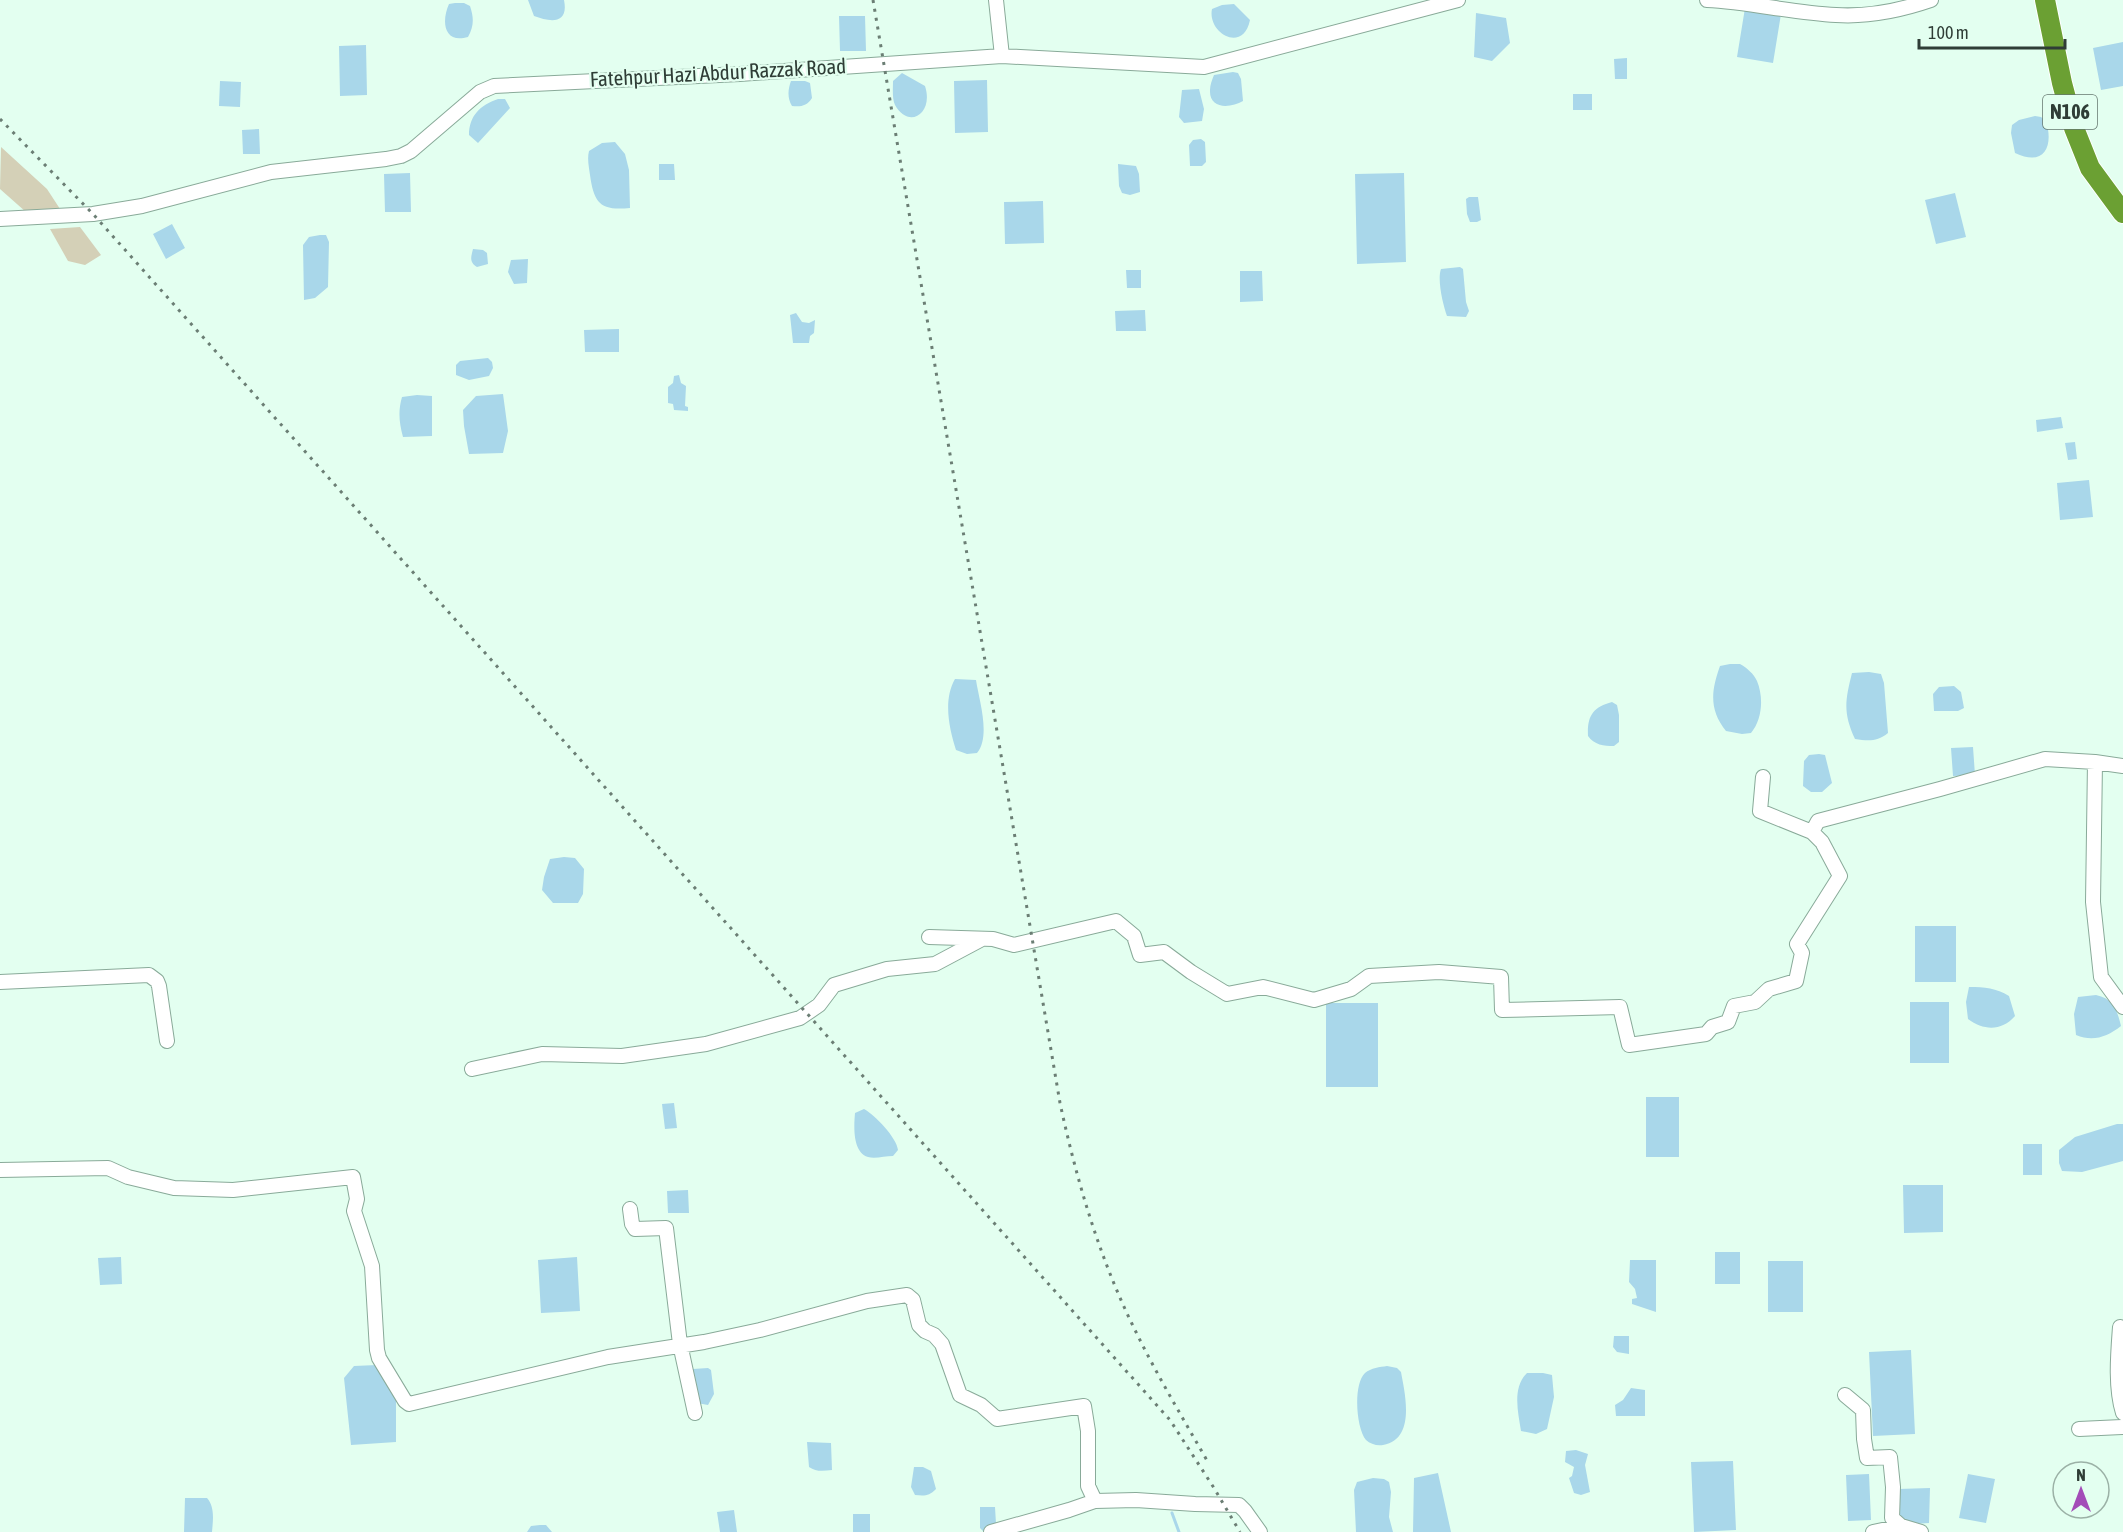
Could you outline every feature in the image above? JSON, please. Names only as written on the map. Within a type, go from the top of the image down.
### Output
[{"type":"highway","name":"N106","points":[[2045,0],[2074,128],[2090,168],[2123,213]]},
{"type":"highway","name":"N106","points":[[2056,0],[2075,85],[2091,139],[2102,165],[2123,192]]},
{"type":"street","points":[[996,0],[1002,56]]},
{"type":"street","name":"Fatehpur Hazi Abdur Razzak Road","points":[[0,219],[103,213],[142,206],[272,172],[401,156],[411,151],[480,92],[494,86],[740,74],[1002,56],[1203,67],[1458,0]]},
{"type":"street","points":[[1707,0],[1733,1],[1837,15],[1901,10],[1931,0]]},
{"type":"street","points":[[1812,832],[1818,821],[2045,759],[2123,766]]},
{"type":"street","points":[[2095,762],[2094,902],[2101,977],[2123,1007]]},
{"type":"street","points":[[929,937],[984,938],[1014,945],[1116,921],[1134,936],[1140,955],[1164,952],[1227,994],[1263,987],[1314,1000],[1351,988],[1370,976],[1439,972],[1501,977],[1502,1010],[1620,1007],[1629,1045],[1706,1034],[1712,1027],[1728,1022],[1734,1006],[1755,1002],[1769,989],[1796,981],[1802,953],[1797,944],[1840,876],[1822,842],[1812,832],[1760,812],[1763,777]]},
{"type":"street","points":[[472,1069],[542,1054],[622,1056],[706,1044],[800,1018],[819,1005],[834,985],[887,969],[935,964],[984,938]]},
{"type":"street","points":[[0,982],[149,975],[157,981],[159,986],[167,1041]]},
{"type":"street","points":[[0,1170],[108,1168],[128,1177],[174,1188],[233,1190],[353,1177],[357,1199],[354,1211],[372,1266],[379,1358],[405,1401],[410,1404],[608,1357],[704,1342],[867,1301],[907,1295],[913,1300],[919,1325],[934,1335],[942,1344],[960,1395],[981,1405],[997,1419],[1084,1406],[1088,1431],[1088,1486],[1095,1501]]},
{"type":"street","points":[[630,1209],[635,1230],[666,1228],[680,1344],[695,1413]]},
{"type":"street","points":[[2120,1327],[2120,1392],[2123,1413]]},
{"type":"street","points":[[1845,1395],[1863,1410],[1867,1458],[1890,1457],[1893,1487],[1892,1518],[1901,1526],[1921,1532]]},
{"type":"street","points":[[2079,1429],[2123,1426]]},
{"type":"street","points":[[991,1532],[1095,1501],[1136,1500],[1239,1505],[1260,1532]]},
{"type":"street","points":[[1873,1532],[1901,1526]]},
{"type":"shaded area","points":[[1,147],[47,189],[62,212],[26,212],[0,189]]},
{"type":"shaded area","points":[[80,227],[101,255],[85,265],[68,261],[50,229]]},
{"type":"water","points":[[528,0],[564,0],[564,14],[557,20],[546,20],[534,16]]},
{"type":"water","points":[[449,4],[470,6],[473,22],[468,37],[454,37],[446,30],[445,18]]},
{"type":"water","points":[[1234,4],[1250,20],[1246,30],[1234,38],[1226,36],[1215,26],[1212,9]]},
{"type":"water","points":[[1745,8],[1781,14],[1773,63],[1737,57]]},
{"type":"water","points":[[1476,13],[1506,18],[1510,43],[1492,61],[1474,57]]},
{"type":"water","points":[[839,16],[865,16],[866,51],[840,51]]},
{"type":"water","points":[[2123,42],[2123,86],[2101,90],[2093,48]]},
{"type":"water","points":[[366,45],[367,95],[340,96],[339,46]]},
{"type":"water","points":[[1627,58],[1627,79],[1615,79],[1614,59]]},
{"type":"water","points":[[902,73],[925,86],[926,104],[919,115],[913,117],[901,112],[894,103],[893,81]]},
{"type":"water","points":[[1238,73],[1241,79],[1243,101],[1227,106],[1217,104],[1211,97],[1210,90],[1214,75]]},
{"type":"water","points":[[987,80],[988,132],[955,133],[954,81]]},
{"type":"water","points":[[220,81],[241,82],[240,107],[219,106]]},
{"type":"water","points":[[791,81],[810,83],[812,98],[810,101],[801,106],[792,106],[788,94]]},
{"type":"water","points":[[1199,89],[1204,109],[1202,121],[1184,123],[1179,117],[1182,90]]},
{"type":"water","points":[[1573,94],[1592,94],[1592,110],[1573,110]]},
{"type":"water","points":[[505,99],[510,108],[478,143],[469,135],[473,117],[486,104]]},
{"type":"water","points":[[2035,116],[2046,121],[2049,139],[2040,156],[2025,157],[2015,153],[2011,133],[2012,125],[2019,120]]},
{"type":"water","points":[[259,129],[260,154],[243,154],[242,130]]},
{"type":"water","points":[[1201,139],[1205,142],[1206,162],[1202,166],[1190,166],[1189,145],[1193,140]]},
{"type":"water","points":[[615,142],[625,154],[629,170],[630,208],[612,208],[600,203],[592,185],[588,163],[589,151],[602,143]]},
{"type":"water","points":[[659,164],[674,164],[675,180],[659,180]]},
{"type":"water","points":[[1118,164],[1136,166],[1140,192],[1130,195],[1122,193],[1119,186]]},
{"type":"water","points":[[410,173],[411,212],[385,212],[384,174]]},
{"type":"water","points":[[1404,173],[1406,262],[1357,264],[1355,174]]},
{"type":"water","points":[[1955,193],[1966,237],[1936,244],[1925,200]]},
{"type":"water","points":[[1478,197],[1481,220],[1477,222],[1470,222],[1467,214],[1466,199]]},
{"type":"water","points":[[1043,201],[1044,243],[1005,244],[1004,202]]},
{"type":"water","points":[[172,224],[185,248],[166,259],[153,234]]},
{"type":"water","points":[[326,235],[329,242],[328,287],[315,298],[304,300],[303,245],[309,237]]},
{"type":"water","points":[[473,249],[487,253],[488,264],[477,267],[474,265],[471,259]]},
{"type":"water","points":[[528,259],[527,283],[514,284],[508,272],[511,260]]},
{"type":"water","points":[[1460,267],[1463,269],[1469,311],[1466,317],[1447,316],[1440,286],[1441,269]]},
{"type":"water","points":[[1126,270],[1141,270],[1141,288],[1127,288]]},
{"type":"water","points":[[1240,271],[1262,271],[1263,301],[1240,302]]},
{"type":"water","points":[[1145,310],[1146,331],[1116,331],[1115,311]]},
{"type":"water","points":[[796,313],[802,322],[809,323],[815,320],[814,333],[810,336],[809,343],[793,343],[790,315]]},
{"type":"water","points":[[619,329],[619,352],[585,352],[584,330]]},
{"type":"water","points":[[488,358],[493,368],[489,376],[469,380],[456,375],[456,365],[460,361]]},
{"type":"water","points":[[679,375],[681,383],[686,386],[685,406],[688,407],[688,411],[674,410],[673,404],[668,403],[668,387],[673,383],[674,376]]},
{"type":"water","points":[[503,394],[508,431],[503,453],[469,454],[463,410],[476,396]]},
{"type":"water","points":[[432,396],[432,436],[403,437],[400,417],[402,397]]},
{"type":"water","points":[[2061,417],[2063,428],[2037,432],[2036,420]]},
{"type":"water","points":[[2075,442],[2077,459],[2068,460],[2065,443]]},
{"type":"water","points":[[2089,480],[2093,517],[2060,520],[2057,483]]},
{"type":"water","points":[[1740,664],[1756,678],[1761,701],[1760,715],[1751,733],[1726,731],[1714,708],[1713,692],[1720,666]]},
{"type":"water","points":[[1852,673],[1881,674],[1884,683],[1888,733],[1872,740],[1855,739],[1847,714],[1847,699]]},
{"type":"water","points":[[955,679],[976,680],[984,728],[981,746],[977,753],[967,754],[956,750],[953,741],[948,705]]},
{"type":"water","points":[[1954,686],[1961,692],[1964,708],[1958,711],[1934,711],[1933,694],[1939,687]]},
{"type":"water","points":[[1612,702],[1617,705],[1619,715],[1619,742],[1614,746],[1607,746],[1593,741],[1588,736],[1589,723],[1592,713]]},
{"type":"water","points":[[1973,747],[1975,775],[1953,776],[1951,748]]},
{"type":"water","points":[[1809,755],[1825,755],[1832,783],[1822,792],[1811,792],[1803,786],[1804,761]]},
{"type":"water","points":[[575,858],[584,869],[583,894],[578,903],[553,903],[542,890],[550,859]]},
{"type":"water","points":[[1915,926],[1956,926],[1956,982],[1915,982]]},
{"type":"water","points":[[1969,987],[1990,988],[2009,996],[2015,1016],[1999,1027],[1986,1027],[1974,1023],[1968,1019],[1966,1002]]},
{"type":"water","points":[[2096,995],[2111,1002],[2121,1026],[2100,1037],[2088,1038],[2076,1035],[2074,1014],[2078,997]]},
{"type":"water","points":[[1910,1002],[1949,1002],[1949,1063],[1910,1063]]},
{"type":"water","points":[[1326,1003],[1378,1003],[1378,1087],[1326,1087]]},
{"type":"water","points":[[1646,1097],[1679,1097],[1679,1157],[1646,1157]]},
{"type":"water","points":[[674,1103],[677,1128],[665,1129],[662,1104]]},
{"type":"water","points":[[864,1109],[879,1121],[894,1139],[898,1150],[893,1156],[871,1158],[859,1150],[855,1138],[855,1113]]},
{"type":"water","points":[[2123,1124],[2123,1161],[2082,1172],[2062,1171],[2059,1163],[2059,1150],[2075,1137]]},
{"type":"water","points":[[2023,1144],[2042,1144],[2042,1175],[2023,1175]]},
{"type":"water","points":[[1903,1185],[1943,1185],[1943,1232],[1904,1233]]},
{"type":"water","points":[[688,1190],[689,1213],[668,1213],[667,1191]]},
{"type":"water","points":[[1715,1252],[1740,1252],[1740,1284],[1715,1284]]},
{"type":"water","points":[[121,1257],[122,1284],[100,1285],[98,1258]]},
{"type":"water","points":[[577,1257],[580,1311],[541,1313],[538,1260]]},
{"type":"water","points":[[1630,1260],[1656,1260],[1656,1312],[1632,1304],[1632,1299],[1637,1298],[1635,1289],[1629,1282]]},
{"type":"water","points":[[1768,1261],[1803,1261],[1803,1312],[1768,1312]]},
{"type":"water","points":[[1614,1336],[1629,1336],[1629,1354],[1617,1352],[1613,1347]]},
{"type":"water","points":[[1911,1350],[1915,1434],[1873,1436],[1869,1352]]},
{"type":"water","points":[[377,1365],[396,1396],[396,1442],[351,1445],[344,1378],[354,1366]]},
{"type":"water","points":[[1387,1366],[1397,1368],[1401,1372],[1406,1414],[1400,1434],[1393,1441],[1378,1445],[1366,1440],[1363,1434],[1358,1416],[1357,1396],[1361,1379],[1365,1373]]},
{"type":"water","points":[[708,1368],[711,1370],[714,1394],[708,1405],[697,1403],[691,1375],[693,1369]]},
{"type":"water","points":[[1527,1373],[1552,1375],[1554,1397],[1547,1429],[1536,1434],[1521,1431],[1517,1400],[1519,1386]]},
{"type":"water","points":[[1631,1388],[1645,1390],[1645,1416],[1616,1416],[1615,1405],[1623,1400]]},
{"type":"water","points":[[807,1442],[831,1443],[832,1470],[823,1471],[809,1467]]},
{"type":"water","points":[[1576,1450],[1588,1454],[1585,1465],[1590,1492],[1581,1495],[1574,1493],[1569,1478],[1572,1476],[1574,1467],[1565,1462],[1566,1451]]},
{"type":"water","points":[[1733,1461],[1736,1530],[1694,1532],[1691,1462]]},
{"type":"water","points":[[914,1467],[923,1467],[931,1471],[936,1489],[924,1495],[915,1495],[911,1487]]},
{"type":"water","points":[[1438,1473],[1451,1532],[1413,1532],[1414,1478]]},
{"type":"water","points":[[1869,1474],[1871,1520],[1848,1521],[1846,1475]]},
{"type":"water","points":[[1968,1474],[1995,1479],[1986,1523],[1959,1518]]},
{"type":"water","points":[[1373,1478],[1389,1482],[1391,1492],[1389,1517],[1393,1532],[1356,1532],[1354,1490],[1357,1482]]},
{"type":"water","points":[[1930,1488],[1929,1523],[1913,1524],[1899,1519],[1898,1489]]},
{"type":"water","points":[[185,1498],[207,1498],[212,1510],[212,1532],[184,1532]]},
{"type":"water","points":[[980,1507],[995,1507],[996,1524],[989,1531],[983,1531],[980,1528]]},
{"type":"water","points":[[734,1510],[737,1532],[720,1532],[717,1512]]},
{"type":"water","points":[[853,1514],[870,1514],[870,1532],[853,1532]]},
{"type":"water","points":[[546,1525],[552,1532],[527,1532],[531,1526]]},
{"type":"waterway","points":[[1172,1513],[1179,1532]]},
{"type":"railway","points":[[873,0],[1060,1103],[1082,1191],[1111,1277],[1153,1365],[1209,1464]]},
{"type":"railway","points":[[0,119],[93,214],[1170,1420],[1240,1532]]}]
